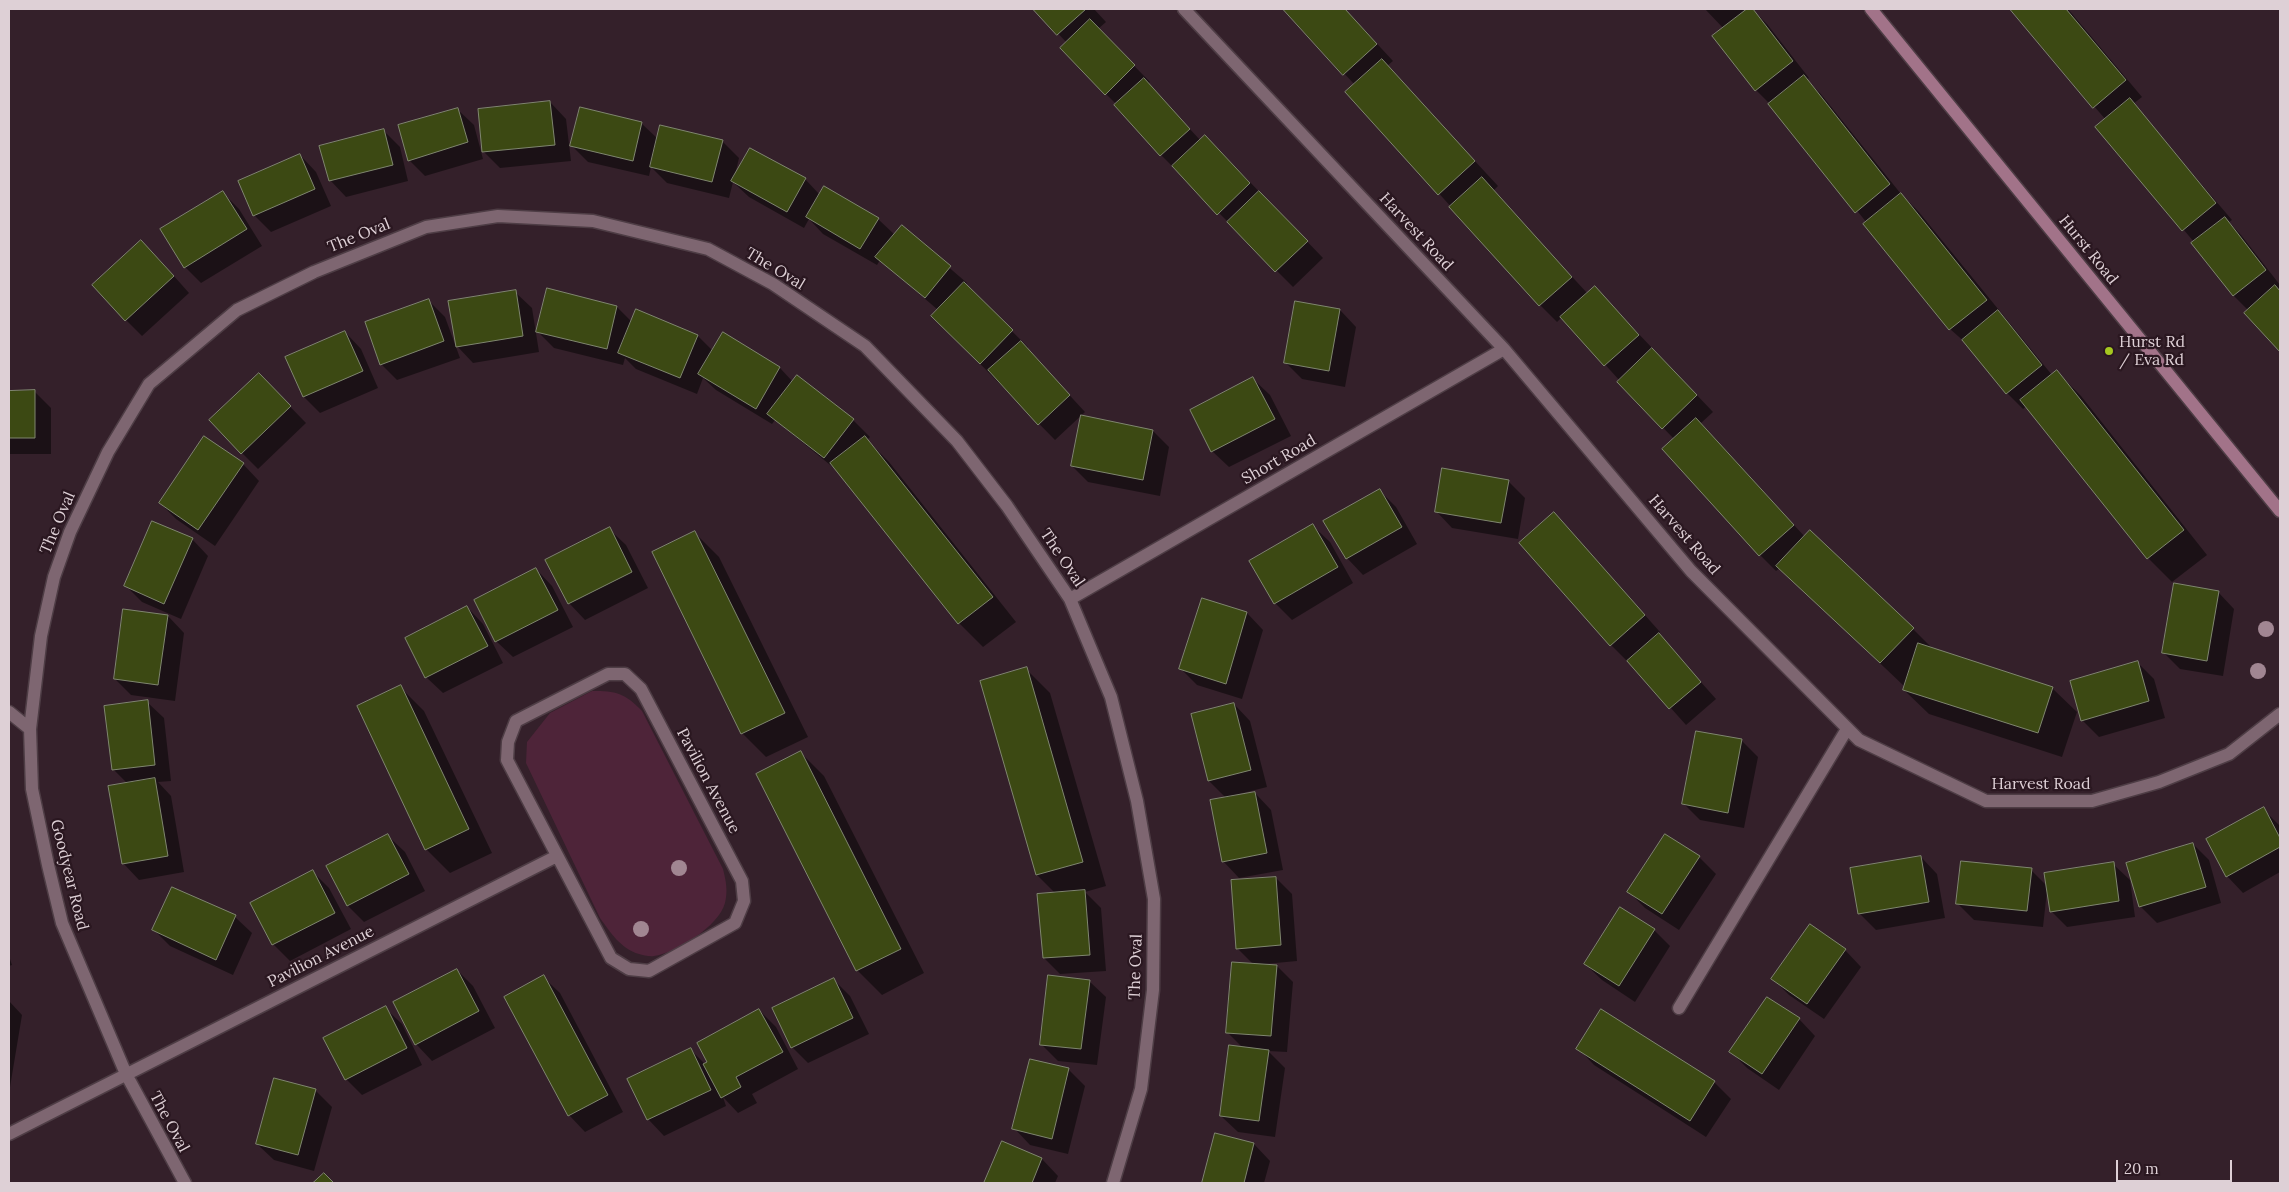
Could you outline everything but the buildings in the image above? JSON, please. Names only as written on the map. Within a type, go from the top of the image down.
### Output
[{"type":"street","name":"Harvest Road","points":[[1184,9],[1504,349],[1691,570],[1859,740],[1986,801],[2092,802],[2159,782],[2229,754],[2280,714]]},
{"type":"street","name":"Hurst Road","points":[[1871,9],[2280,511]]},
{"type":"street","name":"The Oval","points":[[30,729],[40,636],[54,577],[70,532],[108,452],[149,384],[237,310],[314,272],[426,227],[498,216],[593,221],[708,249],[773,284],[864,346],[957,441],[1007,506],[1070,598],[1111,697],[1137,801],[1154,899],[1153,990],[1141,1089],[1113,1183]]},
{"type":"street","name":"Short Road","points":[[1070,598],[1504,349]]},
{"type":"street","name":"Pavilion Avenue","points":[[608,674],[625,674],[641,690],[742,881],[744,901],[735,923],[649,971],[629,969],[611,958],[557,856],[507,760],[508,742],[516,721],[608,674]]},
{"type":"street","points":[[9,712],[30,729]]},
{"type":"street","name":"Goodyear Road","points":[[30,729],[32,789],[62,923],[126,1074]]},
{"type":"street","points":[[1679,1008],[1848,729]]},
{"type":"street","name":"Pavilion Avenue","points":[[9,1134],[557,856]]},
{"type":"street","name":"The Oval","points":[[126,1074],[185,1183]]},
{"type":"shaded area","points":[[592,691],[620,694],[642,711],[723,869],[726,894],[721,912],[696,937],[663,954],[651,956],[633,952],[616,939],[600,918],[526,763],[527,742],[550,713]]},
{"type":"place","name":"Hurst Rd / Eva Rd","points":[[2109,351]]}]
